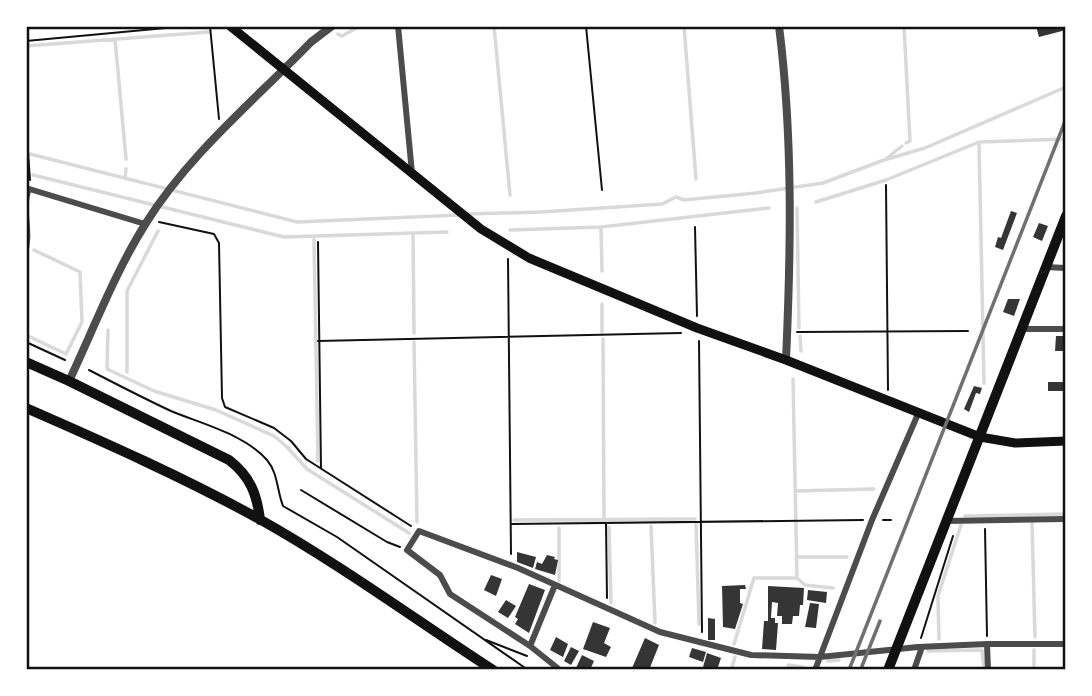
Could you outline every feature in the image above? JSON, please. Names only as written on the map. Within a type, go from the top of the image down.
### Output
[{"type":"main road","points":[[230,26],[481,229],[508,247],[695,329],[786,360],[979,437],[1015,443],[1066,441]]},
{"type":"main road","points":[[890,665],[952,521],[979,437],[1066,216]]},
{"type":"main road","points":[[26,362],[215,452],[238,467],[256,494],[260,520]]},
{"type":"main road","points":[[26,408],[260,520],[332,562],[493,670]]},
{"type":"street","points":[[69,381],[126,258],[149,218],[179,179],[220,134],[311,42],[331,26]]},
{"type":"street","points":[[398,26],[412,173]]},
{"type":"street","points":[[779,26],[787,116],[790,202],[786,360]]},
{"type":"street","points":[[29,188],[149,218]]},
{"type":"street","points":[[1045,267],[1066,268]]},
{"type":"street","points":[[1022,329],[1066,329]]},
{"type":"street","points":[[815,670],[872,520],[918,414]]},
{"type":"street","points":[[952,521],[1066,519]]},
{"type":"street","points":[[560,670],[530,646],[450,594],[440,575],[407,550],[419,531],[511,566],[660,632],[751,655],[820,657],[920,647],[1066,644]]},
{"type":"street","points":[[530,646],[555,585]]},
{"type":"street","points":[[987,644],[988,670]]},
{"type":"street","points":[[914,670],[920,647]]},
{"type":"lane","points":[[26,255],[30,242],[27,200],[29,188]]},
{"type":"path","points":[[26,41],[187,26]]},
{"type":"path","points":[[210,26],[220,134]]},
{"type":"path","points":[[586,26],[602,190]]},
{"type":"path","points":[[26,125],[29,188]]},
{"type":"path","points":[[886,185],[888,401]]},
{"type":"path","points":[[149,218],[214,234],[219,243],[222,398],[225,407],[274,428],[321,470],[419,531]]},
{"type":"path","points":[[695,227],[702,644]]},
{"type":"path","points":[[318,242],[321,470]]},
{"type":"path","points":[[508,247],[511,566]]},
{"type":"path","points":[[318,341],[680,334],[695,329]]},
{"type":"path","points":[[787,332],[968,331]]},
{"type":"path","points":[[26,342],[65,360]]},
{"type":"path","points":[[89,370],[249,446],[267,460],[271,467],[280,489],[283,506],[337,537],[528,670]]},
{"type":"path","points":[[301,490],[387,542],[407,550]]},
{"type":"path","points":[[511,524],[872,520]]},
{"type":"path","points":[[985,520],[987,644]]},
{"type":"path","points":[[920,647],[952,521]]},
{"type":"path","points":[[606,524],[607,609]]},
{"type":"path","points":[[482,639],[527,656]]},
{"type":"building","points":[[1036,26],[1066,26],[1066,30],[1039,37]]},
{"type":"building","points":[[1011,211],[1017,213],[1003,250],[995,247]]},
{"type":"building","points":[[1039,223],[1048,226],[1042,241],[1033,237]]},
{"type":"building","points":[[1008,299],[1020,299],[1014,316],[1003,312]]},
{"type":"building","points":[[1056,336],[1066,336],[1066,351],[1055,351]]},
{"type":"building","points":[[1048,382],[1066,382],[1066,391],[1048,391]]},
{"type":"building","points":[[974,386],[982,388],[980,394],[976,393],[969,412],[964,409]]},
{"type":"building","points":[[517,552],[536,557],[533,568],[517,562]]},
{"type":"building","points":[[547,555],[558,560],[555,575],[535,569],[537,562],[542,564]]},
{"type":"building","points":[[491,575],[502,579],[496,596],[484,590]]},
{"type":"building","points":[[529,584],[545,590],[529,633],[515,624],[518,619],[515,617]]},
{"type":"building","points":[[745,585],[746,589],[740,589],[740,603],[743,604],[735,629],[723,627],[722,586]]},
{"type":"building","points":[[768,586],[804,588],[803,605],[800,605],[799,616],[793,616],[792,624],[782,624],[782,616],[777,616],[778,603],[772,602],[771,618],[775,618],[775,623],[778,623],[776,650],[762,649],[764,621],[768,621]]},
{"type":"building","points":[[808,590],[827,592],[826,603],[807,600]]},
{"type":"building","points":[[506,600],[516,606],[508,618],[498,612]]},
{"type":"building","points":[[810,603],[819,604],[816,628],[805,627]]},
{"type":"building","points":[[708,618],[715,619],[715,640],[708,640]]},
{"type":"building","points":[[593,622],[610,628],[604,643],[611,647],[606,657],[583,649]]},
{"type":"building","points":[[556,637],[568,644],[563,657],[550,650]]},
{"type":"building","points":[[645,638],[659,645],[649,670],[635,670],[632,668]]},
{"type":"building","points":[[571,647],[579,651],[571,665],[564,661]]},
{"type":"building","points":[[692,648],[706,652],[703,662],[689,657]]},
{"type":"building","points":[[707,653],[721,658],[717,670],[706,670],[703,667]]},
{"type":"building","points":[[582,655],[594,661],[590,670],[576,668]]},
{"type":"waterway","points":[[253,27],[259,26]]},
{"type":"waterway","points":[[338,34],[342,36],[360,26]]},
{"type":"waterway","points":[[494,26],[510,195]]},
{"type":"waterway","points":[[684,26],[696,179]]},
{"type":"waterway","points":[[904,26],[910,141],[906,143]]},
{"type":"waterway","points":[[26,46],[209,32]]},
{"type":"waterway","points":[[115,39],[126,159]]},
{"type":"waterway","points":[[467,214],[662,204],[676,197],[684,200],[823,183],[925,148],[1066,87]]},
{"type":"waterway","points":[[816,202],[886,180],[979,142],[1066,139]]},
{"type":"waterway","points":[[979,143],[984,383]]},
{"type":"waterway","points":[[887,158],[902,146]]},
{"type":"waterway","points":[[26,153],[297,222],[460,215]]},
{"type":"waterway","points":[[125,178],[126,169]]},
{"type":"waterway","points":[[33,175],[284,237],[447,232]]},
{"type":"waterway","points":[[510,230],[601,227],[769,208]]},
{"type":"waterway","points":[[797,208],[799,328]]},
{"type":"waterway","points":[[601,228],[602,271]]},
{"type":"waterway","points":[[127,372],[127,291],[158,231]]},
{"type":"waterway","points":[[413,234],[414,333]]},
{"type":"waterway","points":[[314,239],[318,461]]},
{"type":"waterway","points":[[26,335],[66,354],[82,322],[80,272],[34,250]]},
{"type":"waterway","points":[[602,304],[602,332]]},
{"type":"waterway","points":[[108,330],[107,369],[154,391],[216,410],[274,436],[307,469],[409,533]]},
{"type":"waterway","points":[[800,336],[801,351]]},
{"type":"waterway","points":[[603,339],[604,520]]},
{"type":"waterway","points":[[414,342],[417,522]]},
{"type":"waterway","points":[[734,644],[754,578],[797,578],[793,379]]},
{"type":"waterway","points":[[795,491],[874,489]]},
{"type":"waterway","points":[[965,516],[1066,514]]},
{"type":"waterway","points":[[514,520],[695,519]]},
{"type":"waterway","points":[[1032,523],[1035,637]]},
{"type":"waterway","points":[[696,524],[699,624]]},
{"type":"waterway","points":[[939,639],[938,596],[961,525]]},
{"type":"waterway","points":[[651,526],[655,623]]},
{"type":"waterway","points":[[609,527],[611,603]]},
{"type":"waterway","points":[[559,528],[559,581]]},
{"type":"waterway","points":[[797,557],[847,557]]},
{"type":"waterway","points":[[797,578],[805,585],[833,588]]},
{"type":"waterway","points":[[928,651],[982,650],[984,670]]},
{"type":"waterway","points":[[1034,650],[1034,670]]},
{"type":"waterway","points":[[731,670],[735,657]]},
{"type":"waterway","points":[[828,661],[839,660]]},
{"type":"waterway","points":[[788,665],[803,667],[802,670]]},
{"type":"railway","points":[[849,670],[1066,119]]},
{"type":"railway","points":[[862,666],[880,621]]}]
